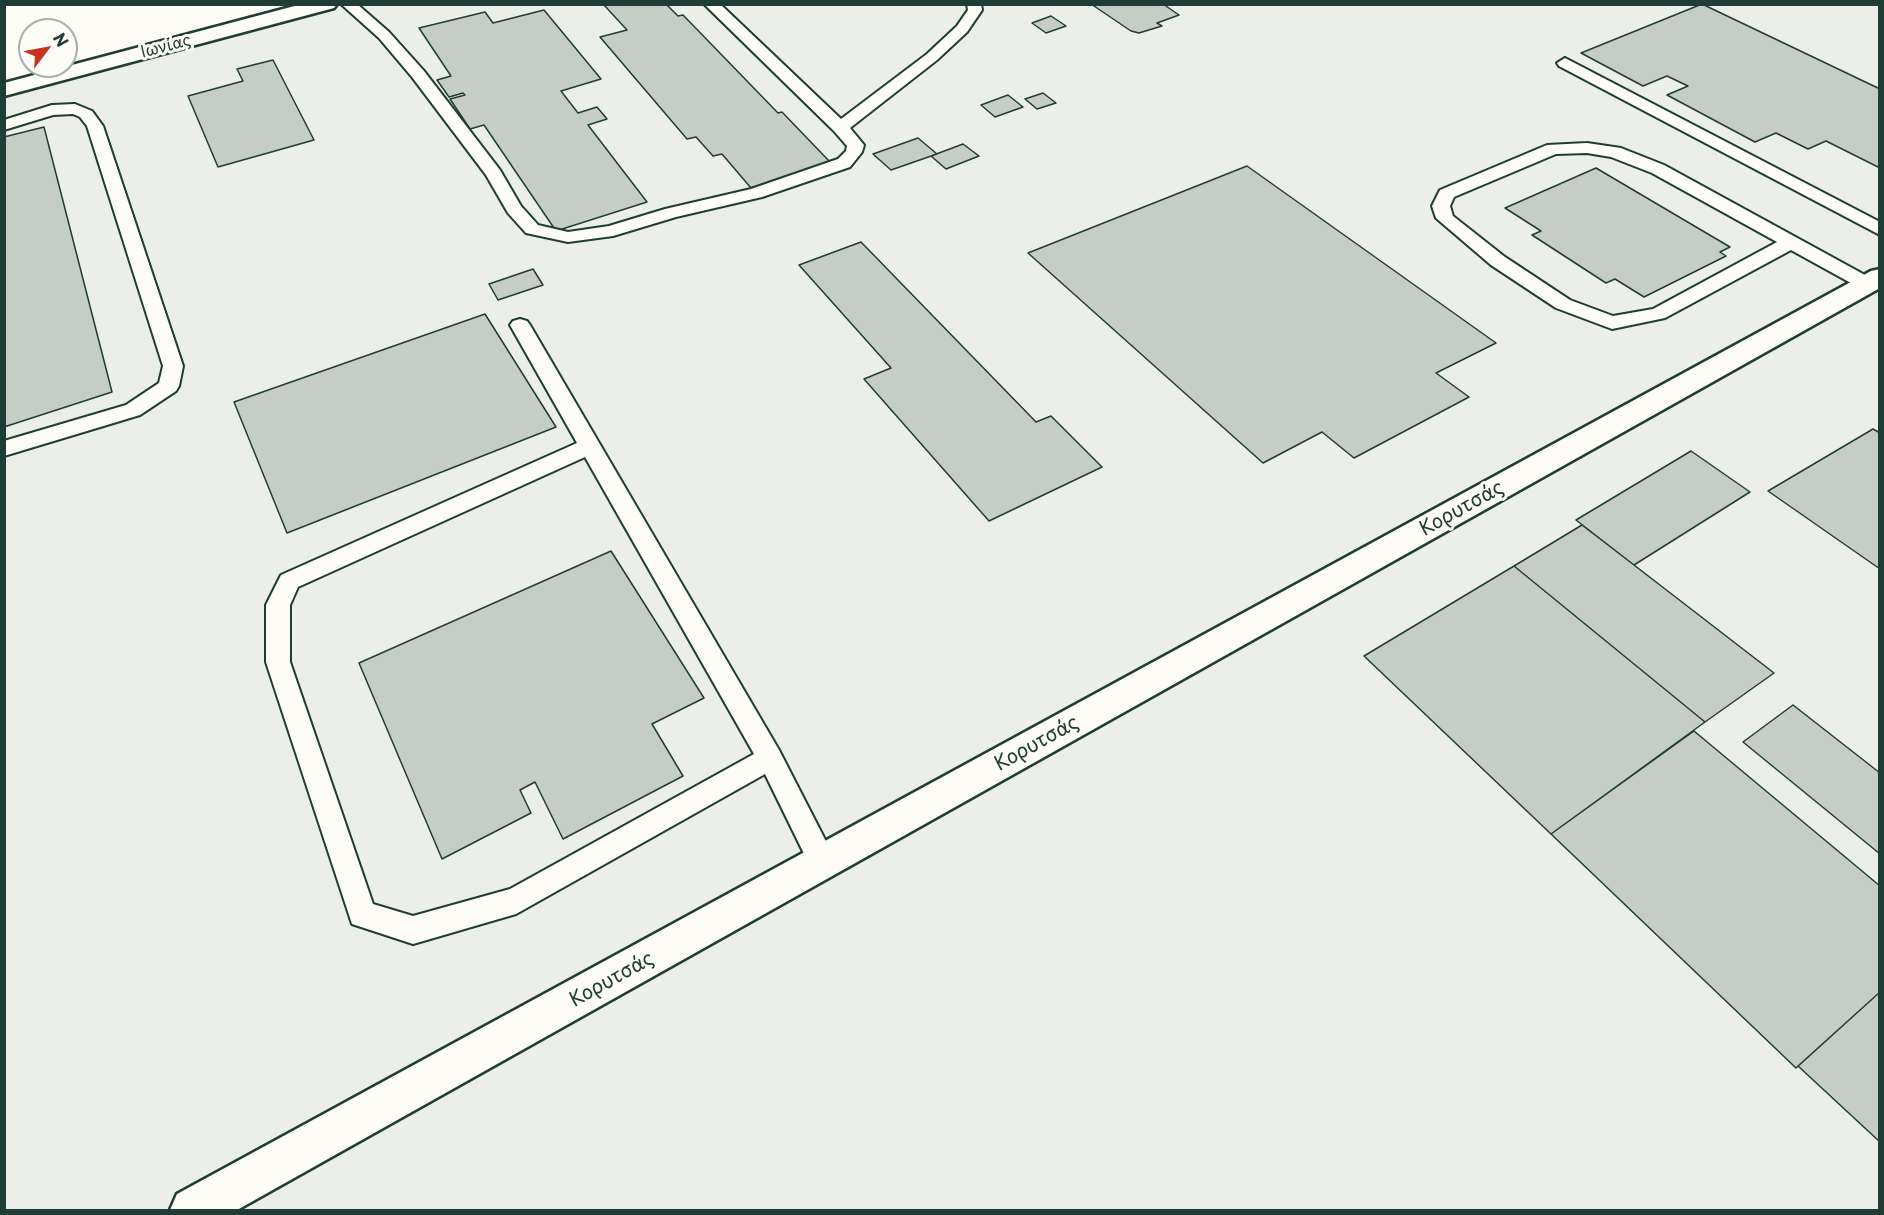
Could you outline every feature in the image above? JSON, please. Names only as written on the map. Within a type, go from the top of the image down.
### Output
[{"type":"street","name":"Ιωνίας","points":[[4,90],[327,4]]},
{"type":"street","name":"Κορυτσάς","points":[[193,1210],[1873,280]]},
{"type":"lane","points":[[348,4],[384,35],[418,74],[494,174],[514,208],[532,229],[548,234],[589,236],[671,213],[756,193],[840,164],[849,158],[856,148],[840,127],[711,4]]},
{"type":"lane","points":[[840,127],[932,57],[962,29],[975,10],[974,4]]},
{"type":"lane","points":[[1565,63],[1880,230]]},
{"type":"lane","points":[[4,125],[52,110],[75,109],[86,114],[94,126],[173,366],[169,386],[134,410],[4,449]]},
{"type":"lane","points":[[1791,242],[1659,314],[1612,323],[1563,304],[1498,261],[1445,218],[1441,206],[1446,194],[1553,149],[1587,148],[1615,152],[1658,169],[1791,242],[1873,280]]},
{"type":"lane","points":[[520,325],[770,758],[823,863]]},
{"type":"lane","points":[[590,446],[289,581],[281,597],[278,605],[278,662],[362,914],[413,930],[516,901],[770,758]]},
{"type":"shaded area","points":[[342,5],[1879,5],[1879,1210],[5,1210],[5,95],[69,78],[78,78],[78,76]]},
{"type":"building","points":[[666,4],[678,16],[683,15],[778,113],[782,112],[830,162],[751,188],[722,154],[713,156],[696,137],[687,139],[600,37],[627,30],[604,5]]},
{"type":"building","points":[[1091,4],[1163,4],[1179,15],[1157,23],[1162,26],[1139,33],[1131,31]]},
{"type":"building","points":[[1702,4],[1880,89],[1880,168],[1826,141],[1808,149],[1776,133],[1755,142],[1667,95],[1688,86],[1667,76],[1643,86],[1581,53]]},
{"type":"building","points":[[544,10],[601,79],[561,91],[578,113],[597,107],[607,119],[588,125],[647,202],[556,231],[484,125],[470,129],[450,99],[465,95],[463,93],[449,97],[437,80],[451,76],[419,28],[485,12],[493,23]]},
{"type":"building","points":[[1051,16],[1066,26],[1046,33],[1032,23]]},
{"type":"building","points":[[273,60],[314,140],[218,167],[188,96],[243,81],[237,69]]},
{"type":"building","points":[[1043,93],[1056,103],[1037,109],[1025,99]]},
{"type":"building","points":[[1008,95],[1023,107],[995,117],[981,105]]},
{"type":"building","points":[[44,127],[112,392],[4,427],[4,137]]},
{"type":"building","points":[[918,138],[937,154],[891,170],[873,154]]},
{"type":"building","points":[[963,144],[979,156],[946,169],[931,156]]},
{"type":"building","points":[[1247,166],[1496,343],[1436,373],[1469,397],[1354,458],[1322,432],[1263,463],[1028,253]]},
{"type":"building","points":[[1596,168],[1730,247],[1720,252],[1726,256],[1644,297],[1615,279],[1606,283],[1532,235],[1541,231],[1505,208]]},
{"type":"building","points":[[861,242],[1036,422],[1051,416],[1102,467],[989,521],[864,379],[891,368],[799,265]]},
{"type":"building","points":[[533,269],[543,285],[498,300],[489,284]]},
{"type":"building","points":[[485,314],[556,427],[287,533],[234,402]]},
{"type":"building","points":[[1873,429],[1880,433],[1880,569],[1768,491]]},
{"type":"building","points":[[1691,451],[1750,492],[1634,565],[1576,520]]},
{"type":"building","points":[[1582,525],[1774,673],[1705,722],[1514,566]]},
{"type":"building","points":[[611,551],[704,698],[652,724],[683,776],[563,839],[535,782],[520,790],[531,813],[442,859],[359,663]]},
{"type":"building","points":[[1514,566],[1705,722],[1551,834],[1364,656]]},
{"type":"building","points":[[1793,705],[1880,773],[1880,854],[1743,742]]},
{"type":"building","points":[[1694,731],[1880,886],[1880,992],[1796,1068],[1551,834]]},
{"type":"building","points":[[1880,992],[1880,1142],[1798,1066]]}]
